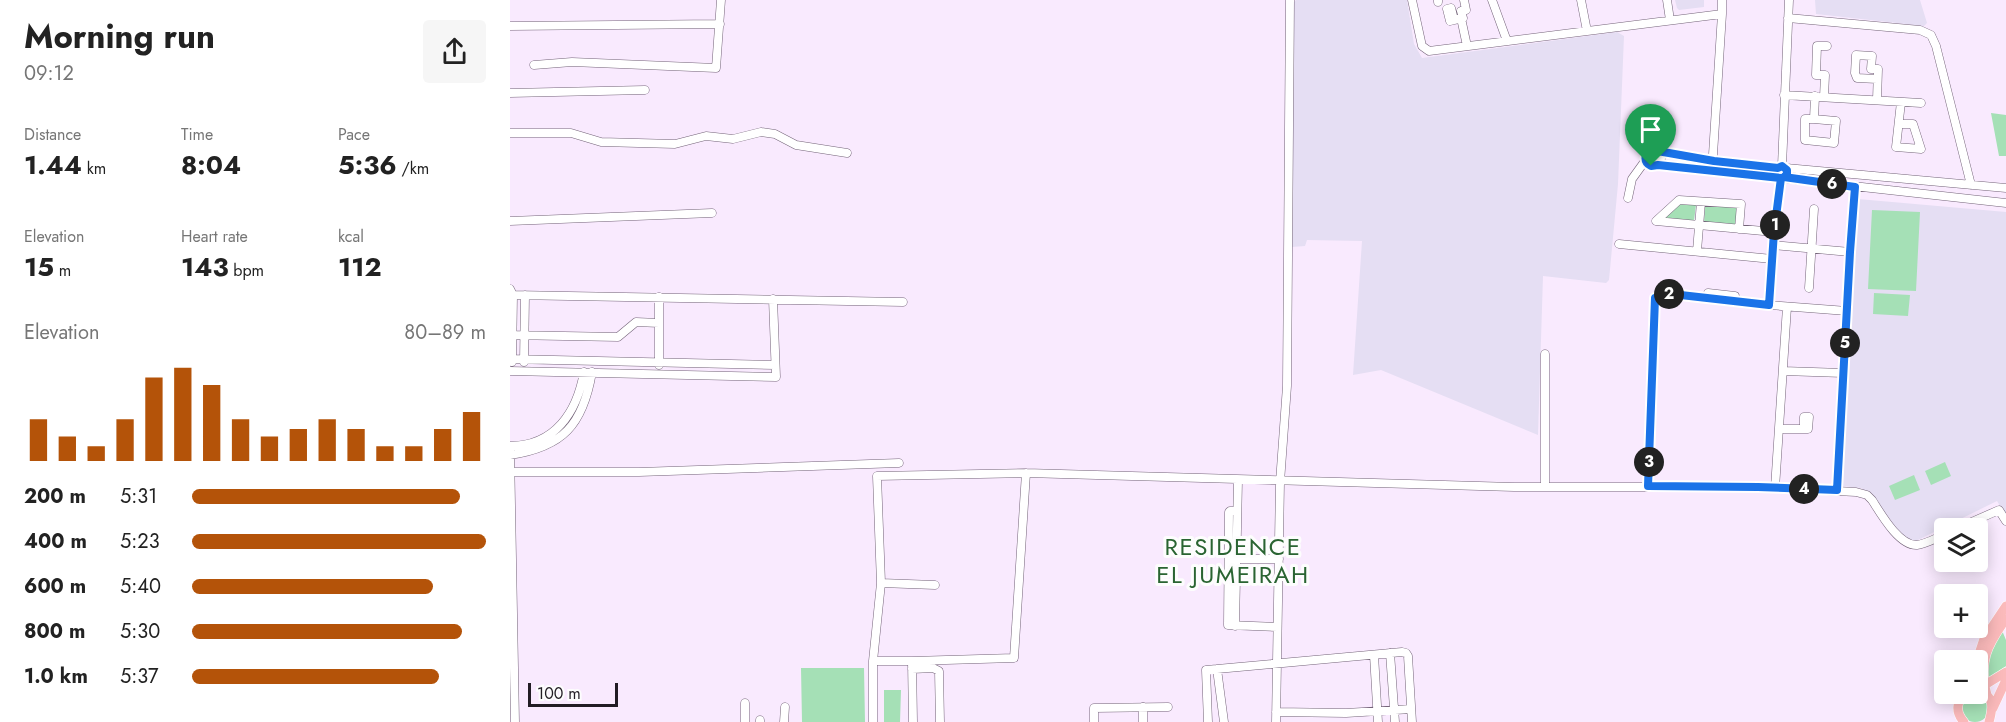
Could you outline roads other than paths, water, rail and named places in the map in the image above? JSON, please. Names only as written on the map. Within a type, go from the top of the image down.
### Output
[{"type":"main road","points":[[1980,650],[1984,639],[2006,606]]},
{"type":"main road","points":[[2005,620],[2006,635]]},
{"type":"main road","points":[[1987,650],[2005,620]]},
{"type":"main road","points":[[1988,685],[2006,672]]},
{"type":"main road","points":[[1990,717],[2006,681]]},
{"type":"main road","points":[[1988,697],[1992,701],[1990,717]]},
{"type":"main road","points":[[1954,722],[1958,704]]},
{"type":"main road","points":[[1958,712],[1964,722]]},
{"type":"street","points":[[534,65],[572,62],[716,68],[721,0]]},
{"type":"street","points":[[1276,722],[1280,482],[1287,386],[1290,0]]},
{"type":"street","points":[[1413,0],[1422,46],[1429,51],[1722,14]]},
{"type":"street","points":[[1461,0],[1466,10],[1461,11],[1462,18],[1457,19],[1467,46]]},
{"type":"street","points":[[1492,0],[1507,41]]},
{"type":"street","points":[[1581,0],[1587,31]]},
{"type":"street","points":[[1667,0],[1670,20]]},
{"type":"street","points":[[1712,170],[1722,0]]},
{"type":"street","points":[[1769,305],[1781,172],[1789,0]]},
{"type":"street","points":[[1788,18],[1920,30],[1931,35],[1936,46],[1971,185]]},
{"type":"street","points":[[510,26],[720,24]]},
{"type":"street","points":[[1824,97],[1825,75],[1816,75],[1817,46],[1827,46]]},
{"type":"street","points":[[1877,79],[1877,100]]},
{"type":"street","points":[[510,93],[645,90]]},
{"type":"street","points":[[1784,95],[1921,103]]},
{"type":"street","points":[[1814,119],[1815,96]]},
{"type":"street","points":[[1899,124],[1901,102]]},
{"type":"street","points":[[1805,119],[1814,119],[1836,121],[1834,143],[1804,140],[1805,119]]},
{"type":"street","points":[[510,133],[571,133],[601,142],[675,144],[706,136],[734,139],[761,132],[775,134],[796,145],[846,153]]},
{"type":"street","points":[[1628,198],[1632,179],[1645,161],[1646,154],[1652,150],[1855,187],[2006,203]]},
{"type":"street","points":[[1658,165],[1662,159],[1659,152]]},
{"type":"street","points":[[1645,161],[1651,166],[1781,172],[2006,188]]},
{"type":"street","points":[[1837,490],[1855,187]]},
{"type":"street","points":[[1739,229],[1741,204],[1679,200],[1656,221],[1739,229],[1774,232]]},
{"type":"street","points":[[1697,251],[1701,202]]},
{"type":"street","points":[[1809,288],[1814,209]]},
{"type":"street","points":[[510,221],[712,213]]},
{"type":"street","points":[[1619,244],[1772,259]]},
{"type":"street","points":[[1773,245],[1850,252]]},
{"type":"street","points":[[773,299],[776,377],[511,371],[511,293],[525,295],[773,299],[903,302]]},
{"type":"street","points":[[1648,486],[1655,298],[1659,298],[1663,293],[1787,307],[1847,311]]},
{"type":"street","points":[[524,371],[525,295]]},
{"type":"street","points":[[659,297],[659,374]]},
{"type":"street","points":[[1775,488],[1782,429],[1787,307]]},
{"type":"street","points":[[511,335],[618,337],[636,322],[659,323]]},
{"type":"street","points":[[1545,354],[1545,487]]},
{"type":"street","points":[[511,359],[775,365]]},
{"type":"street","points":[[1783,371],[1843,373]]},
{"type":"street","points":[[510,446],[530,443],[545,437],[566,420],[578,399],[588,372]]},
{"type":"street","points":[[514,722],[510,454],[542,449],[565,432],[581,413],[586,399],[588,372]]},
{"type":"street","points":[[1782,429],[1785,433],[1796,434],[1800,429]]},
{"type":"street","points":[[510,472],[639,472],[899,463]]},
{"type":"street","points":[[873,722],[873,661],[881,583],[877,476],[1026,473],[1280,482],[1837,490],[1867,495],[1906,543],[1916,545],[1934,539]]},
{"type":"street","points":[[873,661],[1014,658],[1026,473]]},
{"type":"street","points":[[1235,626],[1238,480]]},
{"type":"street","points":[[1981,518],[1999,510],[2006,521]]},
{"type":"street","points":[[1237,511],[1229,513],[1228,624],[1277,627]]},
{"type":"street","points":[[1236,559],[1279,559]]},
{"type":"street","points":[[881,583],[935,585]]},
{"type":"street","points":[[1208,722],[1206,670],[1402,652],[1408,656],[1412,722]]},
{"type":"street","points":[[1390,653],[1395,722]]},
{"type":"street","points":[[1374,655],[1378,722]]},
{"type":"street","points":[[912,660],[913,722]]},
{"type":"street","points":[[912,669],[933,668],[939,671],[940,722]]},
{"type":"street","points":[[1217,669],[1224,722]]},
{"type":"street","points":[[745,703],[745,722]]},
{"type":"street","points":[[784,707],[784,722]]},
{"type":"street","points":[[1143,707],[1143,722]]},
{"type":"street","points":[[1094,722],[1094,708],[1168,707]]},
{"type":"street","points":[[1276,711],[1323,713],[1411,709]]},
{"type":"district","name":"RESIDENCE EL JUMEIRAH","points":[[1233,561]]}]
